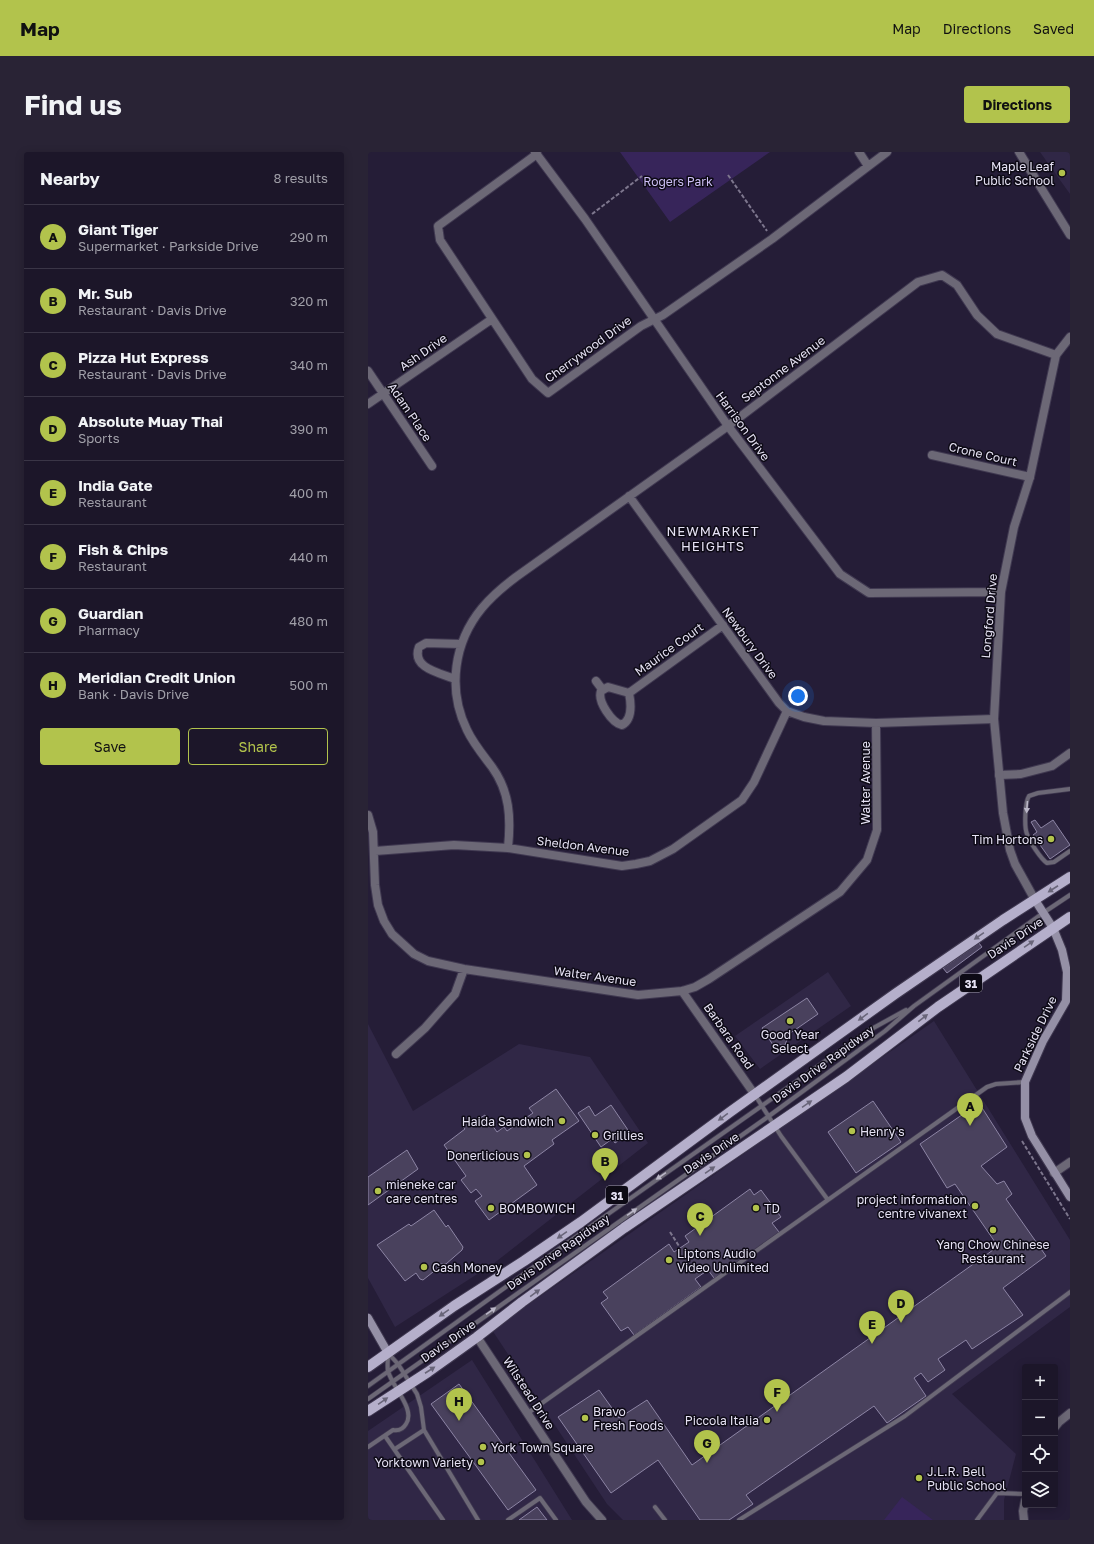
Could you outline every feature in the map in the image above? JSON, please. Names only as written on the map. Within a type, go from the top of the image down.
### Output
[{"type":"main road","name":"Davis Drive","points":[[368,1367],[454,1306],[581,1222],[895,994],[996,924],[1070,877]]},
{"type":"main road","name":"Parkside Drive","points":[[1035,900],[1053,928],[1068,972],[1066,1001],[1043,1040],[1025,1082],[1025,1118],[1032,1136],[1070,1197]]},
{"type":"main road","name":"Davis Drive","points":[[368,1411],[397,1391],[407,1378],[477,1337],[522,1302],[624,1228],[846,1078],[938,1006],[1070,917]]},
{"type":"main road","points":[[368,1318],[388,1353]]},
{"type":"street","points":[[859,152],[868,166]]},
{"type":"street","name":"Cherrywood Drive","points":[[536,153],[438,226],[440,240],[532,379],[548,393],[641,326],[663,315],[772,239],[888,152]]},
{"type":"street","points":[[1019,152],[1070,235]]},
{"type":"street","name":"Harrison Drive","points":[[536,153],[585,220],[728,426],[840,574],[869,593],[1001,592]]},
{"type":"street","name":"Septonne Avenue","points":[[508,848],[510,818],[506,793],[500,779],[466,729],[458,708],[455,679],[456,665],[461,644],[472,622],[494,595],[516,576],[728,426],[918,282],[942,275],[957,285],[978,315],[997,334],[1056,355]]},
{"type":"street","name":"Ash Drive","points":[[368,404],[492,318]]},
{"type":"street","name":"Longford Drive","points":[[1035,900],[1015,864],[1010,850],[1002,813],[994,719],[1001,592],[1014,527],[1030,478],[1056,355],[1070,337]]},
{"type":"street","name":"Adam Place","points":[[368,371],[432,466]]},
{"type":"street","name":"Crone Court","points":[[932,455],[1030,478]]},
{"type":"street","name":"Newbury Drive","points":[[629,496],[779,703],[787,711]]},
{"type":"street","name":"Maurice Court","points":[[629,693],[722,625]]},
{"type":"street","points":[[455,679],[422,665],[417,659],[417,655],[419,647],[426,643],[461,644]]},
{"type":"street","points":[[596,681],[602,689]]},
{"type":"street","name":"Maurice Court","points":[[611,688],[629,693],[630,715],[627,721],[622,725],[615,722],[600,701],[600,694],[602,689],[611,688]]},
{"type":"street","points":[[787,711],[804,717],[824,721],[876,723],[994,719]]},
{"type":"street","name":"Sheldon Avenue","points":[[375,851],[454,846],[508,848],[622,866],[636,864],[661,856],[694,835],[742,800],[754,782],[787,711]]},
{"type":"street","name":"Walter Avenue","points":[[368,815],[373,832],[375,851],[375,885],[378,905],[384,922],[392,934],[414,954],[428,961],[464,969],[638,995],[682,991],[695,987],[709,979],[840,892],[867,860],[877,830],[876,723]]},
{"type":"street","points":[[998,775],[1021,774],[1052,766],[1070,753]]},
{"type":"street","points":[[396,1054],[425,1028],[455,994],[464,969]]},
{"type":"street","name":"Barbara Road","points":[[682,991],[755,1095]]},
{"type":"street","points":[[1054,1173],[1070,1162]]},
{"type":"street","name":"Wilstead Drive","points":[[477,1337],[586,1502],[602,1520]]},
{"type":"street","points":[[1058,1423],[1070,1413]]},
{"type":"street","points":[[1024,1508],[1024,1520]]},
{"type":"lane","points":[[1070,789],[1038,793],[1029,796],[1027,802],[1026,826],[1027,836],[1047,863],[1054,862],[1070,851]]},
{"type":"lane","name":"Davis Drive Rapidway","points":[[368,1399],[393,1381],[407,1378],[453,1338],[769,1116],[885,1031],[914,1006],[1070,895]]},
{"type":"lane","name":"Davis Drive Rapidway","points":[[368,1386],[574,1238],[868,1031],[914,1006]]},
{"type":"lane","points":[[528,1413],[987,1088],[996,1084],[1025,1082]]},
{"type":"lane","points":[[755,1095],[775,1126],[828,1200]]},
{"type":"lane","points":[[738,1520],[905,1416],[1070,1292]]},
{"type":"lane","points":[[388,1353],[398,1364],[407,1378],[421,1407],[424,1430],[478,1520]]},
{"type":"lane","points":[[368,1447],[393,1430],[398,1430],[404,1427],[409,1419],[409,1412],[388,1371],[388,1353]]},
{"type":"lane","points":[[395,1448],[424,1430]]},
{"type":"lane","points":[[385,1436],[395,1448],[443,1520]]},
{"type":"lane","points":[[977,1520],[997,1493],[1022,1494]]},
{"type":"lane","points":[[508,1520],[540,1498],[556,1520]]},
{"type":"lane","points":[[655,1507],[665,1520]]},
{"type":"path","points":[[728,175],[772,239]]},
{"type":"path","points":[[585,220],[642,176]]},
{"type":"path","points":[[1022,1141],[1070,1219]]},
{"type":"path","points":[[670,1232],[679,1246]]},
{"type":"shaded area","name":"Maple Leaf Public School","points":[[1040,152],[1070,152],[1070,194]]},
{"type":"shaded area","points":[[828,972],[851,1006],[760,1069],[735,1036]]},
{"type":"shaded area","points":[[934,1021],[1070,1240],[1070,1307],[952,1394],[1016,1454],[1004,1500],[1004,1520],[623,1520],[607,1504],[492,1330]]},
{"type":"shaded area","points":[[368,1024],[413,1111],[519,1044],[590,1057],[648,1143],[493,1264],[395,1327],[368,1278]]},
{"type":"shaded area","name":"York Town Square","points":[[472,1360],[572,1520],[368,1520],[368,1431]]},
{"type":"green space","name":"Rogers Park","points":[[620,152],[770,152],[670,222]]},
{"type":"green space","points":[[902,1497],[933,1520],[884,1520]]},
{"type":"building","name":"Tim Hortons","points":[[1035,820],[1041,828],[1053,820],[1070,845],[1050,859],[1033,835],[1037,832],[1031,822]]},
{"type":"building","points":[[979,943],[982,947],[947,973],[943,968]]},
{"type":"building","name":"Good Year Select","points":[[807,998],[818,1014],[789,1034],[785,1045],[773,1045],[762,1028]]},
{"type":"building","points":[[556,1089],[579,1121],[552,1140],[554,1144],[524,1166],[537,1185],[489,1220],[475,1201],[482,1196],[476,1189],[471,1193],[461,1180],[466,1176],[444,1145],[465,1129],[462,1125],[469,1119],[472,1123],[485,1115],[497,1132],[504,1127],[507,1131],[533,1113],[529,1108]]},
{"type":"building","points":[[873,1101],[901,1142],[856,1173],[828,1132]]},
{"type":"building","points":[[979,1103],[1007,1147],[981,1166],[997,1184],[1004,1181],[1012,1194],[1006,1199],[1046,1256],[1003,1288],[1023,1315],[972,1349],[966,1340],[938,1359],[945,1370],[928,1382],[921,1373],[914,1378],[926,1396],[887,1423],[874,1406],[746,1495],[753,1504],[729,1520],[700,1520],[658,1460],[611,1493],[558,1417],[599,1390],[619,1418],[647,1400],[692,1465],[993,1250],[995,1242],[955,1184],[947,1188],[920,1144]]},
{"type":"building","points":[[611,1105],[630,1133],[615,1143],[612,1139],[601,1147],[578,1113],[589,1106],[595,1116]]},
{"type":"building","name":"mieneke car care centres","points":[[407,1150],[418,1169],[368,1205],[368,1177]]},
{"type":"building","points":[[750,1189],[754,1195],[761,1190],[781,1217],[772,1223],[779,1232],[768,1243],[714,1278],[708,1270],[695,1279],[701,1287],[634,1335],[628,1327],[621,1331],[601,1303],[608,1298],[603,1292],[669,1244],[674,1252],[689,1242],[685,1236]]},
{"type":"building","points":[[434,1210],[446,1227],[448,1225],[463,1247],[462,1250],[446,1264],[440,1264],[438,1268],[423,1280],[420,1279],[416,1273],[405,1281],[377,1245],[409,1224],[411,1226]]},
{"type":"building","name":"York Town Square","points":[[459,1384],[536,1490],[508,1510],[431,1404]]},
{"type":"building","points":[[537,1507],[547,1520],[519,1520]]},
{"type":"place","name":"Maple Leaf Public School","points":[[1062,173]]},
{"type":"place","name":"Tim Hortons","points":[[1051,839]]},
{"type":"place","name":"Good Year Select","points":[[790,1021]]},
{"type":"place","name":"Haida Sandwich","points":[[562,1121]]},
{"type":"place","name":"Giant Tiger","points":[[970,1126]]},
{"type":"place","name":"Henry's","points":[[852,1131]]},
{"type":"place","name":"Grillies","points":[[595,1135]]},
{"type":"place","name":"Donerlicious","points":[[527,1155]]},
{"type":"place","name":"Mr. Sub","points":[[605,1181]]},
{"type":"place","name":"mieneke car care centres","points":[[378,1191]]},
{"type":"place","name":"project information centre vivanext","points":[[975,1206]]},
{"type":"place","name":"BOMBOWICH","points":[[491,1208]]},
{"type":"place","name":"TD","points":[[756,1208]]},
{"type":"place","name":"Yang Chow Chinese Restaurant","points":[[993,1230]]},
{"type":"place","name":"Pizza Hut Express","points":[[700,1236]]},
{"type":"place","name":"Liptons Audio Video Unlimited","points":[[669,1260]]},
{"type":"place","name":"Cash Money","points":[[424,1267]]},
{"type":"place","name":"Absolute Muay Thai","points":[[901,1323]]},
{"type":"place","name":"India Gate","points":[[872,1344]]},
{"type":"place","name":"Fish & Chips","points":[[777,1412]]},
{"type":"place","name":"Bravo Fresh Foods","points":[[585,1418]]},
{"type":"place","name":"Piccola Italia","points":[[767,1420]]},
{"type":"place","name":"Meridian Credit Union","points":[[459,1421]]},
{"type":"place","name":"York Town Square","points":[[483,1447]]},
{"type":"place","name":"Yorktown Variety","points":[[481,1462]]},
{"type":"place","name":"Guardian","points":[[707,1463]]},
{"type":"place","name":"J.L.R. Bell Public School","points":[[919,1478]]},
{"type":"district","name":"NEWMARKET HEIGHTS","points":[[713,538]]}]
